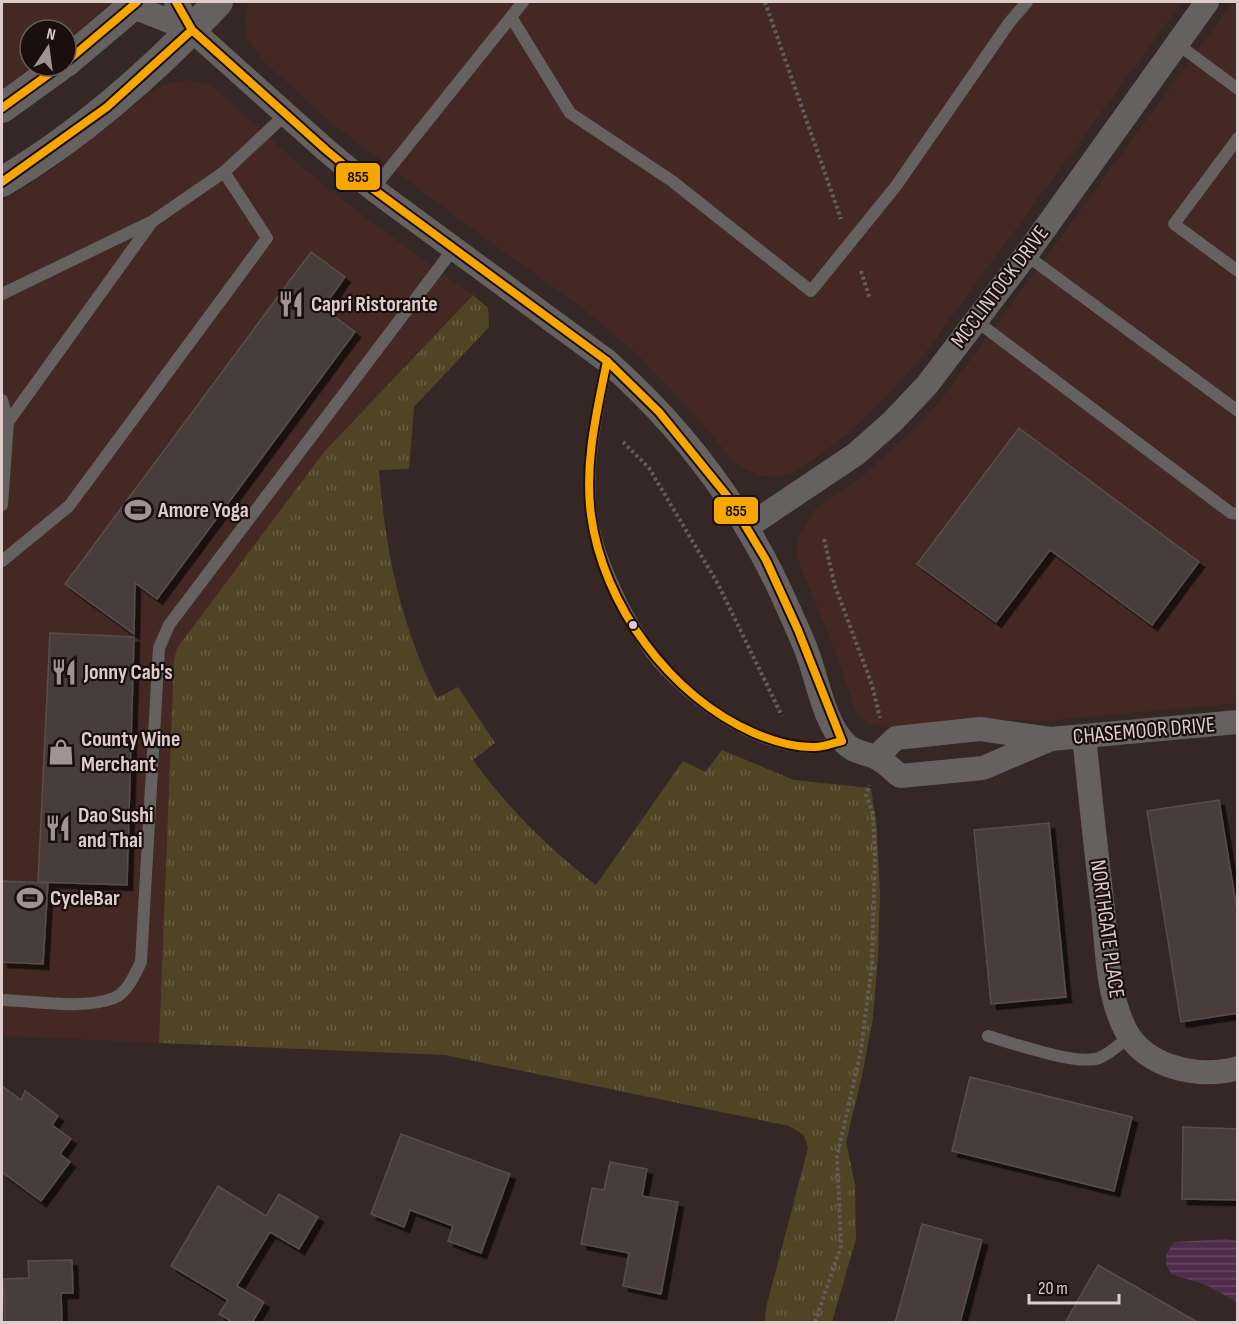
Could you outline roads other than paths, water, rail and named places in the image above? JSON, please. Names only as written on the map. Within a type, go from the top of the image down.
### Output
[{"type":"street","points":[[176,2],[192,30],[284,116],[373,189],[608,361],[636,386],[672,424],[709,470],[747,527],[781,591],[807,652],[831,722],[842,741],[857,753],[876,757]]},
{"type":"street","points":[[2,182],[107,107],[192,30],[218,2]]},
{"type":"street","name":"MCCLINTOCK DRIVE","points":[[747,527],[856,454],[892,422],[927,385],[1026,255],[1207,2]]},
{"type":"street","points":[[78,51],[132,3],[192,30]]},
{"type":"street","points":[[2,108],[43,78]]},
{"type":"street","name":"CHASEMOOR DRIVE","points":[[1051,740],[980,729],[896,738],[876,757],[900,776],[982,768],[1051,740],[1238,722]]},
{"type":"street","name":"NORTHGATE PLACE","points":[[1084,736],[1111,982],[1119,1012],[1130,1036],[1150,1055],[1181,1069],[1203,1073],[1226,1072],[1238,1068]]},
{"type":"lane","points":[[373,189],[523,2]]},
{"type":"lane","points":[[511,17],[570,113],[672,181],[811,291],[896,186],[1009,23],[1027,2]]},
{"type":"lane","points":[[1176,43],[1238,89]]},
{"type":"lane","points":[[2,294],[153,221],[224,172],[284,116]]},
{"type":"lane","points":[[1238,138],[1174,224],[1238,271]]},
{"type":"lane","points":[[2,561],[69,506],[267,238],[224,172]]},
{"type":"lane","points":[[8,422],[153,221]]},
{"type":"lane","points":[[2,1000],[85,1003],[115,998],[132,981],[141,962],[159,648],[169,625],[454,248]]},
{"type":"lane","points":[[1026,255],[1238,411]]},
{"type":"lane","points":[[975,320],[1232,513],[1238,514]]},
{"type":"lane","points":[[608,361],[589,456],[591,517],[606,566],[646,645],[687,690],[725,718],[761,738],[791,745],[815,747],[842,741]]},
{"type":"lane","points":[[2,400],[8,422],[2,505]]},
{"type":"lane","points":[[988,1036],[1053,1055],[1096,1059],[1110,1052],[1130,1036]]},
{"type":"place","name":"Capri Ristorante","points":[[291,304]]},
{"type":"place","name":"Amore Yoga","points":[[138,510]]},
{"type":"place","name":"Jonny Cab's","points":[[64,672]]},
{"type":"place","name":"County Wine Merchant","points":[[61,752]]},
{"type":"place","name":"Dao Sushi and Thai","points":[[58,828]]},
{"type":"place","name":"CycleBar","points":[[30,898]]}]
